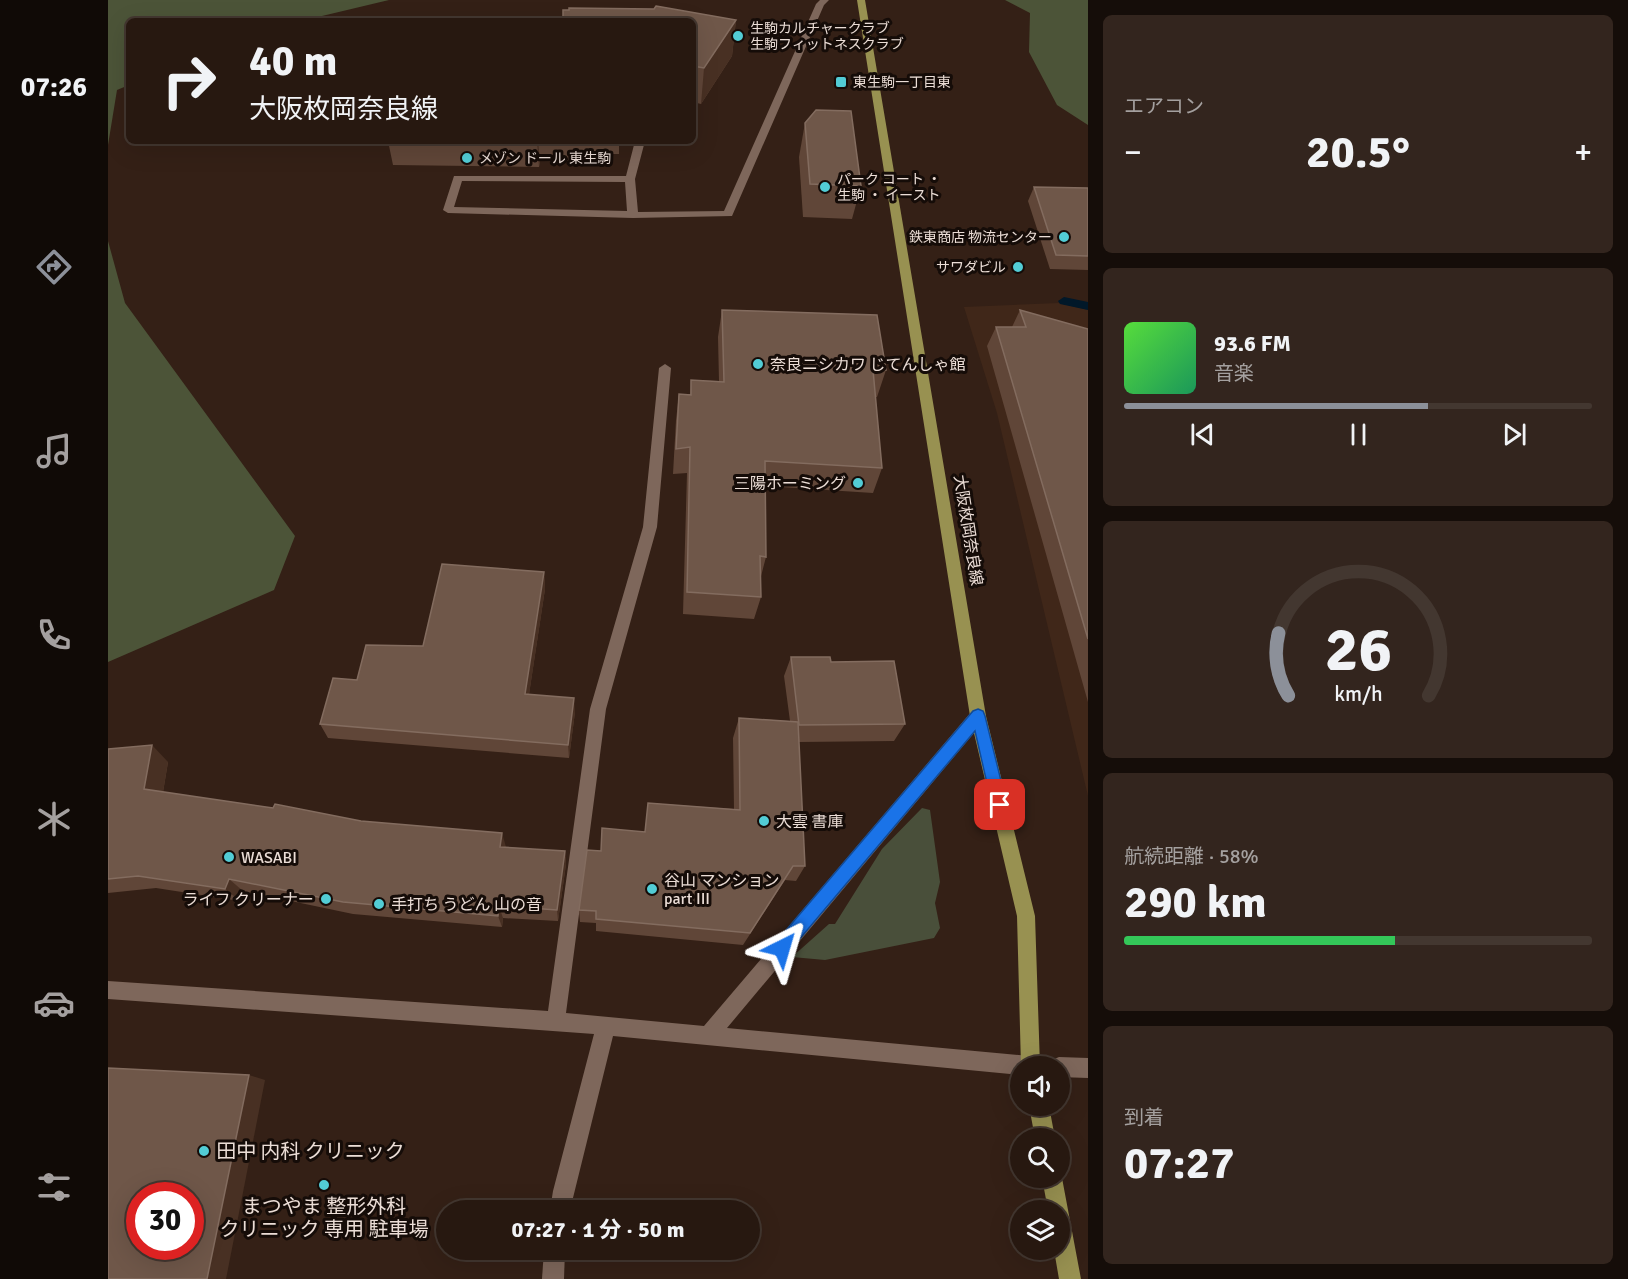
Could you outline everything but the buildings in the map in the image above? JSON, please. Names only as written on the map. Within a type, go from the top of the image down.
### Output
[{"type":"main road","name":"大阪枚岡奈良線","points":[[861,0],[978,716],[1026,916],[1031,1056]]},
{"type":"main road","points":[[1067,1260],[1070,1279]]},
{"type":"street","points":[[630,179],[458,178],[448,210],[633,215],[728,214],[820,4],[825,0]]},
{"type":"street","points":[[633,215],[630,179],[639,144]]},
{"type":"street","points":[[556,1021],[598,709],[650,527],[665,368]]},
{"type":"street","points":[[709,1034],[978,716]]},
{"type":"street","points":[[108,990],[556,1021],[1010,1064]]},
{"type":"street","points":[[562,1200],[606,1026]]},
{"type":"street","points":[[1070,1067],[1088,1068]]},
{"type":"street","points":[[553,1279],[554,1260]]},
{"type":"shaded area","points":[[1059,303],[1088,310],[1088,796],[997,413],[964,307]]},
{"type":"green space","points":[[108,0],[389,0],[314,18],[126,18],[126,86],[117,90],[108,145]]},
{"type":"green space","points":[[1005,0],[1088,0],[1088,125],[1057,105],[1029,52],[1030,13]]},
{"type":"green space","points":[[108,241],[125,303],[295,536],[274,590],[108,662]]},
{"type":"green space","points":[[922,808],[930,810],[940,882],[935,903],[940,928],[934,938],[825,960],[792,957],[829,924],[835,924],[882,849]]},
{"type":"waterway","points":[[1064,301],[1088,306]]},
{"type":"place","name":"生駒カルチャークラブ 生駒フィットネスクラブ","points":[[738,36]]},
{"type":"place","name":"東生駒一丁目東","points":[[841,82]]},
{"type":"place","name":"メゾン ドール 東生駒","points":[[467,158]]},
{"type":"place","name":"パーク コート ・ 生駒 ・ イースト","points":[[825,187]]},
{"type":"place","name":"鉄東商店 物流センター","points":[[1064,237]]},
{"type":"place","name":"サワダビル","points":[[1018,267]]},
{"type":"place","name":"奈良ニシカワ じてんしゃ館","points":[[758,364]]},
{"type":"place","name":"三陽ホーミング","points":[[858,483]]},
{"type":"place","name":"大雲 書庫","points":[[764,821]]},
{"type":"place","name":"WASABI","points":[[229,857]]},
{"type":"place","name":"谷山 マンション part III","points":[[652,889]]},
{"type":"place","name":"ライフ クリーナー","points":[[326,899]]},
{"type":"place","name":"手打ち うどん 山の音","points":[[379,904]]},
{"type":"place","name":"田中 内科 クリニック","points":[[204,1151]]},
{"type":"place","name":"まつやま 整形外科 クリニック 専用 駐車場","points":[[324,1185]]},
{"type":"route","points":[[782,948],[978,716],[1000,805]]}]
